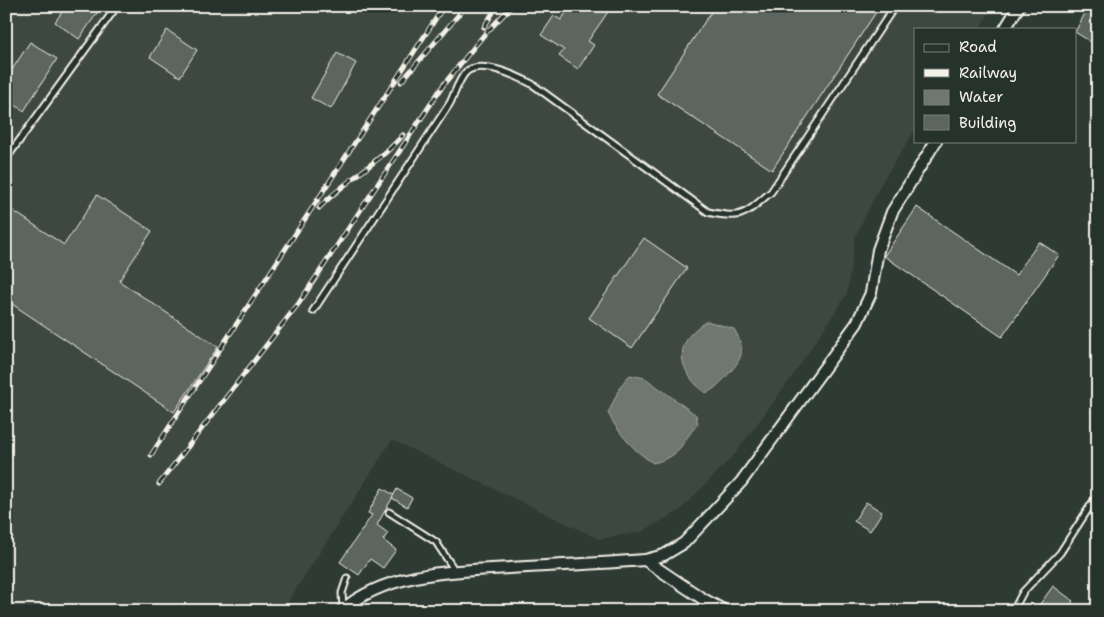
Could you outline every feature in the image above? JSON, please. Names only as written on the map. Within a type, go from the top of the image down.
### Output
[{"type":"street","points":[[1006,28],[1019,6]]},
{"type":"street","points":[[342,610],[367,593],[396,582],[455,571],[645,560],[664,554],[684,543],[741,482],[857,322],[871,293],[878,250],[892,212],[935,142]]},
{"type":"street","points":[[645,560],[703,599],[725,611]]},
{"type":"lane","points":[[6,159],[117,6]]},
{"type":"lane","points":[[313,311],[450,103],[466,72],[480,66],[515,75],[532,84],[708,212],[730,217],[745,214],[771,192],[895,6]]},
{"type":"lane","points":[[1013,611],[1023,592],[1060,553],[1098,494]]},
{"type":"lane","points":[[389,512],[436,542],[455,571]]},
{"type":"lane","points":[[342,610],[342,593],[347,578]]},
{"type":"shaded area","points":[[6,6],[994,6],[980,28],[914,28],[914,132],[882,182],[855,237],[847,294],[791,378],[735,454],[679,511],[641,532],[599,539],[392,440],[282,611],[6,611]]},
{"type":"water","points":[[707,321],[734,329],[741,344],[741,356],[716,387],[705,393],[688,374],[682,356],[688,337]]},
{"type":"water","points":[[630,375],[645,378],[696,415],[698,424],[680,448],[670,457],[653,463],[633,447],[608,413],[620,388]]},
{"type":"building","points":[[66,6],[102,6],[79,39],[55,22]]},
{"type":"building","points":[[571,6],[612,6],[588,41],[594,45],[578,69],[559,56],[564,50],[541,35],[554,16],[561,20]]},
{"type":"building","points":[[715,6],[880,6],[772,170],[657,94]]},
{"type":"building","points":[[1089,6],[1098,12],[1098,32],[1091,42],[1076,33]]},
{"type":"building","points":[[167,30],[197,50],[180,77],[150,57]]},
{"type":"building","points":[[30,42],[57,59],[24,111],[6,99],[12,89],[6,85],[6,79]]},
{"type":"building","points":[[337,53],[356,63],[331,109],[311,98]]},
{"type":"building","points":[[97,195],[152,231],[119,281],[218,347],[174,412],[6,300],[6,206],[64,245]]},
{"type":"building","points":[[917,207],[1016,275],[1039,242],[1059,255],[1002,337],[884,256]]},
{"type":"building","points":[[644,238],[687,268],[632,348],[589,318]]},
{"type":"building","points":[[382,488],[394,495],[377,525],[388,533],[383,540],[396,550],[383,568],[370,559],[359,575],[340,562],[372,515],[368,513]]},
{"type":"building","points":[[397,489],[412,498],[407,507],[392,498]]},
{"type":"building","points":[[866,502],[882,512],[870,531],[854,521]]},
{"type":"building","points":[[1053,586],[1073,601],[1066,611],[1035,611]]},
{"type":"railway","points":[[151,455],[444,6]]},
{"type":"railway","points":[[401,82],[466,6]]},
{"type":"railway","points":[[484,27],[497,6]]},
{"type":"railway","points":[[159,484],[299,303],[444,84],[483,36],[512,6]]},
{"type":"railway","points":[[319,208],[339,189],[383,155],[403,135]]}]
